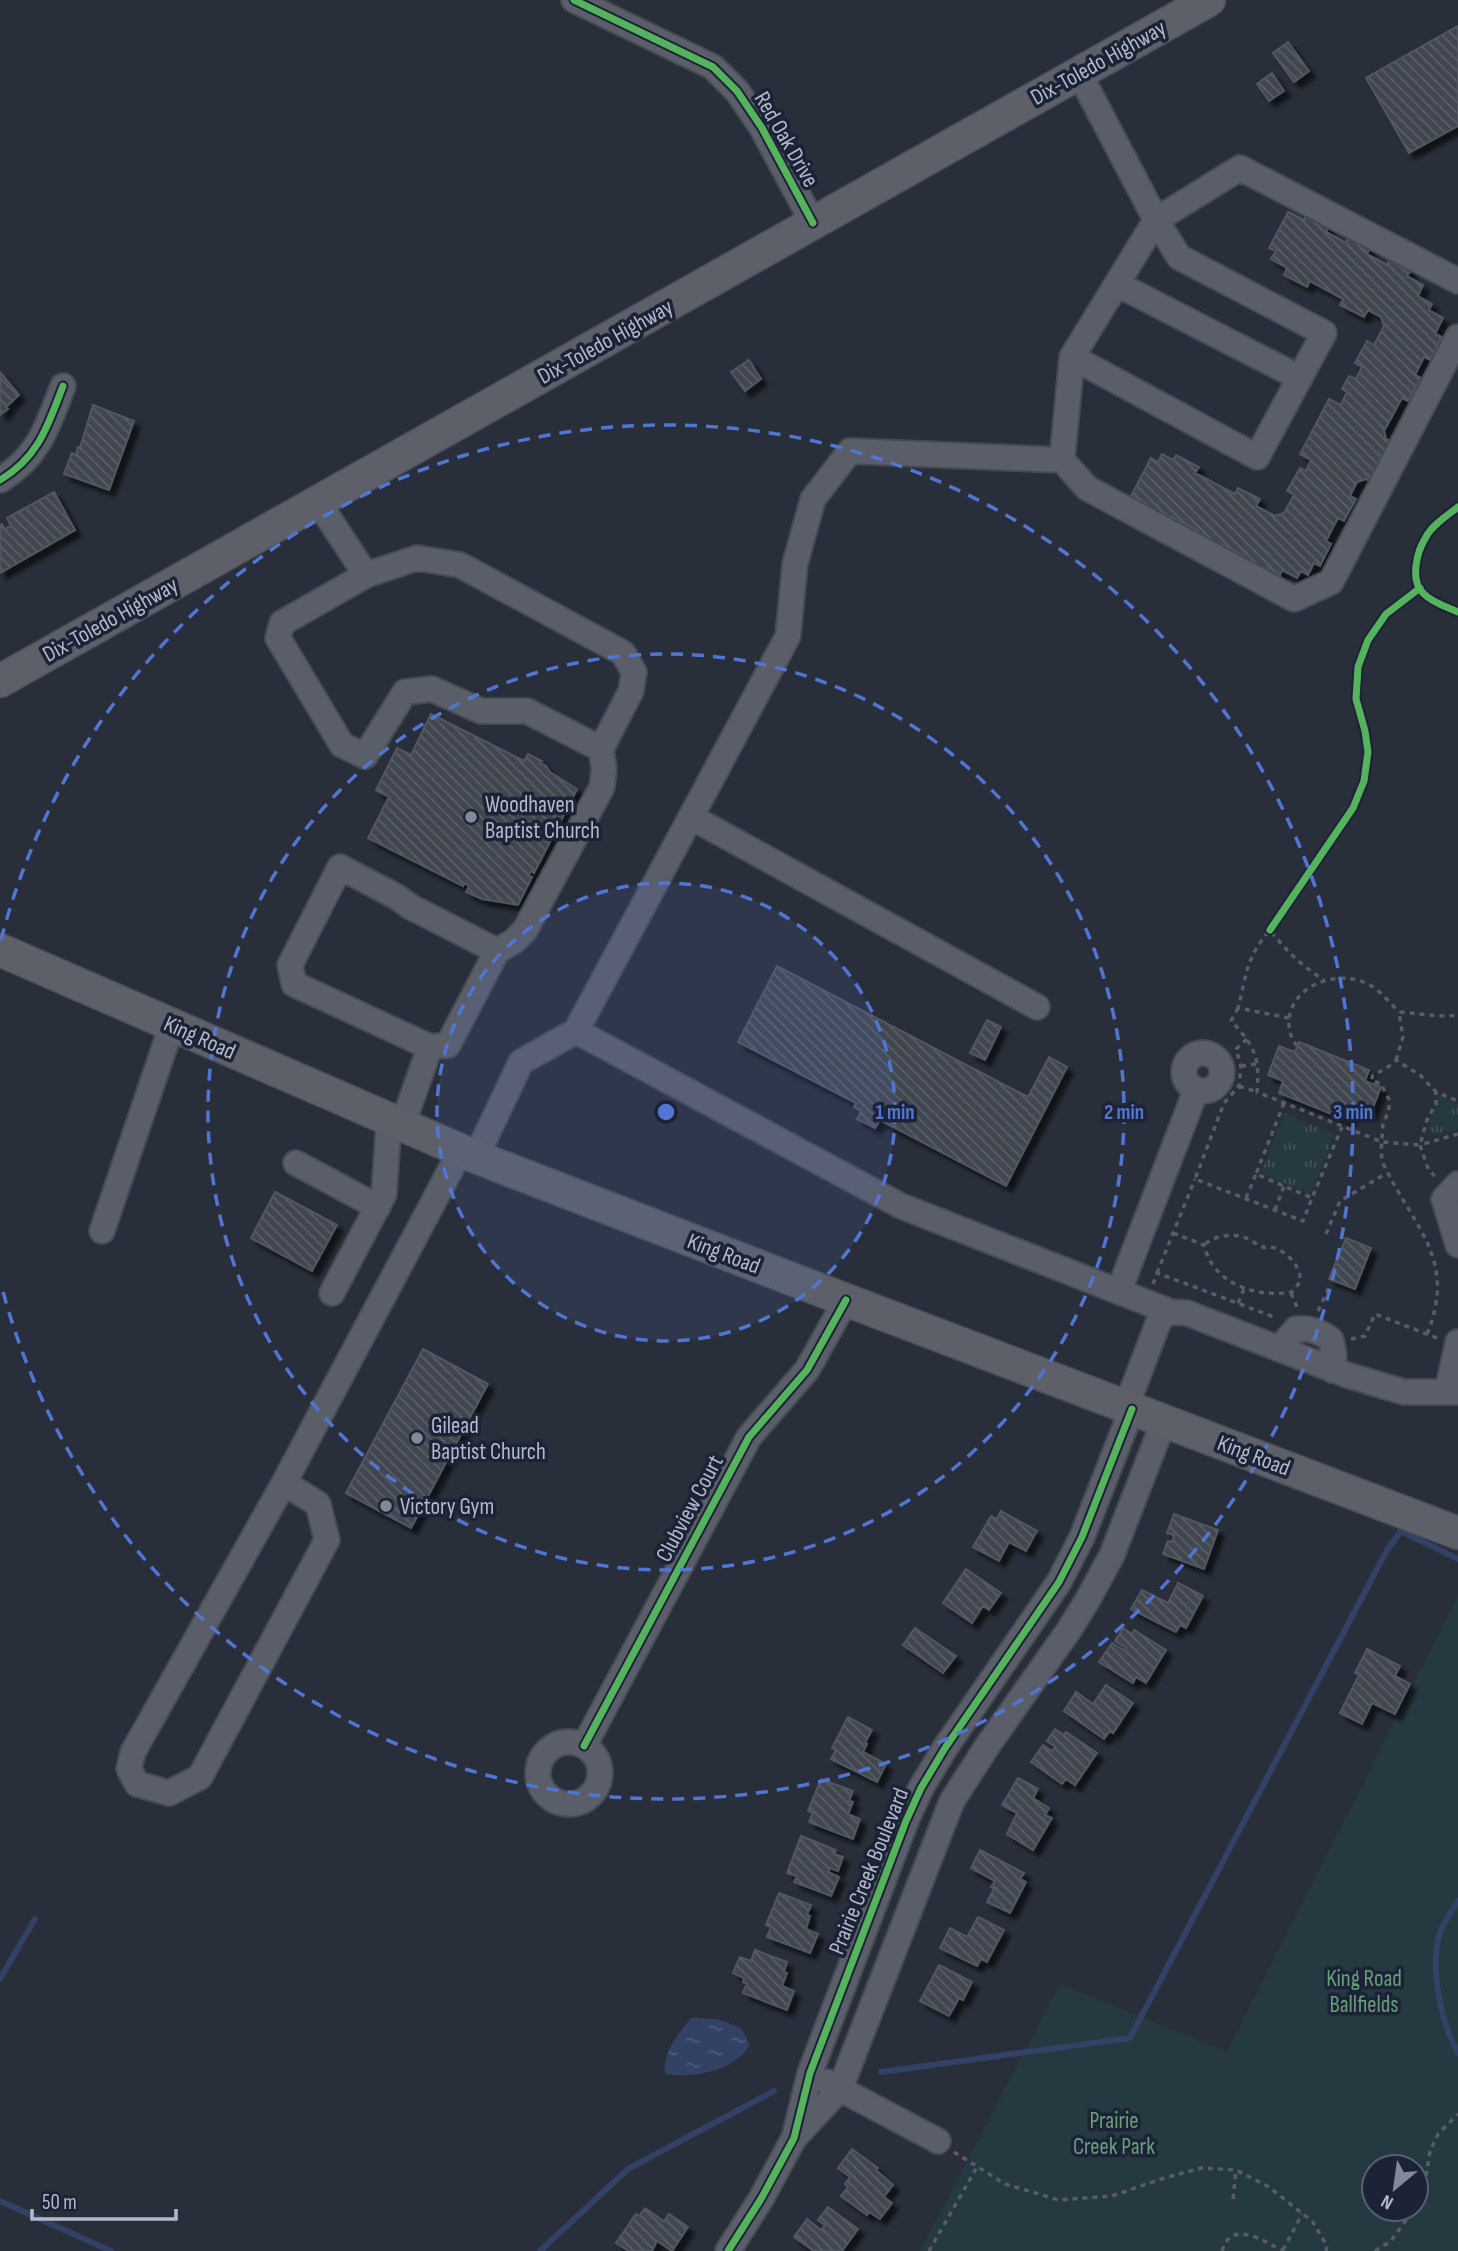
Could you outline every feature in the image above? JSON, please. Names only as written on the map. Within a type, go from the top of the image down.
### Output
[{"type":"main road","name":"Dix-Toledo Highway","points":[[0,681],[1209,0]]},
{"type":"main road","name":"King Road","points":[[0,950],[468,1154],[1458,1533]]},
{"type":"street","name":"Red Oak Drive","points":[[574,0],[713,67],[737,91],[762,128],[813,223]]},
{"type":"street","points":[[1072,357],[1257,457],[1324,333],[1179,257],[1156,220],[1079,73]]},
{"type":"street","points":[[1062,460],[1072,357],[1156,220],[1240,168],[1458,281]]},
{"type":"street","points":[[1117,284],[1300,378]]},
{"type":"street","points":[[284,1483],[318,1504],[327,1540],[201,1777],[169,1793],[137,1784],[129,1769],[133,1752],[468,1154],[521,1062],[576,1031],[788,636],[795,564],[813,499],[850,451],[1062,460],[1087,488],[1294,599],[1331,582],[1458,337]]},
{"type":"street","points":[[0,480],[22,465],[36,449],[63,386]]},
{"type":"street","points":[[318,502],[366,575]]},
{"type":"street","points":[[496,951],[411,908],[397,897],[340,867],[290,965],[294,984],[430,1047],[448,1045],[496,951],[514,941],[525,930],[602,787],[604,769],[601,749],[631,691],[634,672],[623,653],[460,565],[416,558],[366,575],[282,623],[278,638],[342,745],[365,756],[405,692],[432,689],[481,711],[527,711],[601,749]]},
{"type":"street","points":[[691,817],[1037,1007]]},
{"type":"street","points":[[102,1231],[172,1025]]},
{"type":"street","points":[[576,1031],[901,1206],[1171,1312],[1187,1313],[1332,1370],[1404,1392],[1452,1392],[1451,1342]]},
{"type":"street","points":[[332,1293],[384,1195],[395,1123],[430,1047]]},
{"type":"street","points":[[1118,1291],[1196,1090]]},
{"type":"street","points":[[296,1163],[378,1207]]},
{"type":"street","points":[[1450,1182],[1444,1199],[1458,1245]]},
{"type":"street","name":"Clubview Court","points":[[584,1746],[749,1437],[807,1370],[846,1300]]},
{"type":"street","name":"Prairie Creek Boulevard","points":[[728,2251],[761,2199],[794,2138],[810,2073],[921,1788],[961,1724],[1059,1582],[1082,1536],[1160,1318],[1171,1312]]},
{"type":"street","name":"Prairie Creek Boulevard","points":[[794,2138],[840,2089],[953,1801],[1087,1601],[1112,1555],[1164,1421]]},
{"type":"street","points":[[1059,1582],[1087,1601]]},
{"type":"street","points":[[961,1724],[988,1745]]},
{"type":"street","name":"Prairie Creek Boulevard","points":[[883,1882],[915,1893]]},
{"type":"street","points":[[810,2073],[945,2146]]},
{"type":"path","points":[[1257,1092],[1258,1064],[1252,1045],[1231,1021],[1238,1008],[1246,968],[1257,945],[1276,920]]},
{"type":"path","points":[[1269,930],[1284,949],[1324,980]]},
{"type":"path","points":[[1297,1046],[1293,1042],[1289,1018],[1295,1000],[1308,988],[1324,980],[1353,979],[1367,984],[1383,995],[1399,1012],[1403,1037],[1396,1060],[1373,1075],[1371,1080],[1381,1084],[1390,1101],[1383,1123],[1383,1163],[1431,1249],[1434,1261],[1438,1289],[1427,1334]]},
{"type":"path","points":[[1238,1008],[1289,1018]]},
{"type":"path","points":[[1399,1012],[1442,1018],[1458,1016]]},
{"type":"path","points":[[1146,1302],[1224,1103],[1239,1086],[1241,1066],[1236,1049],[1248,1039]]},
{"type":"path","points":[[1396,1060],[1421,1076],[1436,1092],[1458,1101]]},
{"type":"path","points":[[1241,1066],[1258,1064]]},
{"type":"path","points":[[1239,1086],[1381,1142],[1420,1145],[1458,1134]]},
{"type":"path","points":[[1436,1092],[1436,1104],[1427,1120],[1420,1145],[1429,1171],[1437,1178],[1450,1182]]},
{"type":"path","points":[[1246,1199],[1284,1103]]},
{"type":"path","points":[[1195,1179],[1304,1221],[1342,1126]]},
{"type":"path","points":[[1326,1234],[1340,1201],[1387,1173]]},
{"type":"path","points":[[1256,1174],[1312,1198]]},
{"type":"path","points":[[1275,1210],[1284,1186]]},
{"type":"path","points":[[1173,1233],[1204,1245]]},
{"type":"path","points":[[1220,1236],[1244,1237],[1262,1247],[1272,1247],[1283,1253],[1300,1271],[1300,1282],[1291,1293],[1271,1294],[1244,1289],[1216,1270],[1207,1259],[1204,1245],[1220,1236]]},
{"type":"path","points":[[1157,1273],[1289,1322]]},
{"type":"path","points":[[1315,1316],[1330,1285]]},
{"type":"path","points":[[1238,1304],[1244,1289]]},
{"type":"path","points":[[1291,1293],[1300,1316]]},
{"type":"path","points":[[1343,1341],[1364,1336],[1376,1314],[1451,1342]]},
{"type":"path","points":[[1430,2153],[1438,2134],[1458,2114]]},
{"type":"path","points":[[945,2146],[1005,2184],[1059,2200],[1112,2196],[1201,2168],[1236,2170],[1269,2187],[1312,2222],[1327,2246],[1326,2251]]},
{"type":"path","points":[[929,2251],[976,2167]]},
{"type":"path","points":[[1233,2199],[1236,2170]]},
{"type":"path","points":[[1223,2251],[1226,2240],[1237,2234],[1260,2239],[1284,2251],[1303,2214]]},
{"type":"path","points":[[1375,2251],[1391,2241],[1404,2223]]},
{"type":"green space","points":[[1440,1097],[1458,1105],[1458,1129],[1436,1134],[1429,1130],[1429,1127]]},
{"type":"green space","points":[[1284,1113],[1334,1134],[1309,1194],[1261,1173]]},
{"type":"green space","name":"Prairie Creek Park","points":[[1458,1596],[1458,2251],[920,2251],[1060,1984],[1227,2052]]},
{"type":"water","points":[[691,2018],[717,2019],[741,2028],[750,2045],[734,2061],[712,2071],[688,2075],[665,2074],[669,2051]]},
{"type":"building","points":[[1458,26],[1458,126],[1409,153],[1366,78]]},
{"type":"building","points":[[1288,42],[1309,71],[1294,82],[1273,53]]},
{"type":"building","points":[[1272,73],[1284,91],[1269,101],[1257,84]]},
{"type":"building","points":[[1288,212],[1304,220],[1307,214],[1329,226],[1326,232],[1346,243],[1349,236],[1370,248],[1367,254],[1387,265],[1390,259],[1411,270],[1407,276],[1423,285],[1418,296],[1432,304],[1429,310],[1443,318],[1435,334],[1442,337],[1430,360],[1424,357],[1415,375],[1421,378],[1408,401],[1402,398],[1384,431],[1386,439],[1392,442],[1370,481],[1366,479],[1357,482],[1350,496],[1356,499],[1344,521],[1338,518],[1326,541],[1331,544],[1320,566],[1314,563],[1308,575],[1301,571],[1297,578],[1282,570],[1280,575],[1269,568],[1265,575],[1241,562],[1244,556],[1222,544],[1219,550],[1195,538],[1198,531],[1170,516],[1167,522],[1144,510],[1147,504],[1131,496],[1151,458],[1158,462],[1162,454],[1173,460],[1176,455],[1199,467],[1195,473],[1235,494],[1238,488],[1260,499],[1256,506],[1275,516],[1284,513],[1294,495],[1287,491],[1300,468],[1306,471],[1311,460],[1300,454],[1329,399],[1341,405],[1347,392],[1342,389],[1349,376],[1356,379],[1362,367],[1355,363],[1367,341],[1374,345],[1384,326],[1381,317],[1368,310],[1364,317],[1340,305],[1343,299],[1310,281],[1307,287],[1284,275],[1287,268],[1271,259],[1276,251],[1269,248]]},
{"type":"building","points":[[749,360],[761,379],[745,391],[731,372]]},
{"type":"building","points":[[0,372],[19,395],[0,415]]},
{"type":"building","points":[[93,405],[134,421],[109,490],[64,474],[72,453],[76,455],[78,447],[80,448]]},
{"type":"building","points":[[54,492],[75,530],[0,573],[0,525],[5,529],[11,526],[7,518]]},
{"type":"building","name":"Woodhaven Baptist Church","points":[[431,714],[524,761],[528,754],[542,761],[540,763],[550,772],[577,789],[534,873],[531,871],[528,876],[532,877],[518,905],[482,899],[466,892],[469,886],[464,883],[463,886],[368,838],[389,797],[376,790],[397,748],[411,755]]},
{"type":"building","points":[[777,966],[1028,1097],[1049,1057],[1067,1067],[1006,1186],[880,1120],[875,1128],[857,1119],[861,1111],[854,1107],[856,1103],[738,1042]]},
{"type":"building","points":[[987,1020],[1001,1027],[985,1060],[970,1053]]},
{"type":"building","points":[[1299,1042],[1369,1070],[1365,1081],[1381,1087],[1370,1115],[1354,1109],[1349,1121],[1279,1093],[1283,1081],[1268,1075],[1279,1046],[1295,1052]]},
{"type":"building","points":[[275,1192],[337,1225],[312,1271],[251,1238]]},
{"type":"building","points":[[1346,1238],[1371,1248],[1355,1289],[1329,1279]]},
{"type":"building","name":"Gilead Baptist Church","points":[[423,1349],[488,1384],[411,1528],[346,1493]]},
{"type":"building","points":[[1001,1511],[1037,1531],[1026,1551],[1009,1542],[999,1561],[973,1547],[991,1516],[997,1519]]},
{"type":"building","points":[[1174,1514],[1218,1530],[1204,1569],[1163,1554],[1168,1541],[1172,1542],[1174,1535],[1167,1533]]},
{"type":"building","points":[[966,1569],[1001,1593],[989,1610],[983,1606],[972,1623],[943,1603]]},
{"type":"building","points":[[1178,1583],[1203,1596],[1186,1628],[1180,1625],[1176,1632],[1131,1609],[1142,1590],[1168,1603]]},
{"type":"building","points":[[915,1628],[956,1656],[943,1673],[903,1645]]},
{"type":"building","points":[[1123,1628],[1132,1634],[1134,1630],[1166,1650],[1146,1683],[1136,1677],[1133,1683],[1099,1662],[1112,1643],[1124,1650],[1126,1648],[1115,1641]]},
{"type":"building","points":[[1367,1649],[1400,1666],[1395,1676],[1410,1684],[1395,1714],[1372,1703],[1362,1724],[1340,1713],[1359,1675],[1355,1673]]},
{"type":"building","points":[[1106,1685],[1133,1703],[1113,1733],[1110,1731],[1104,1739],[1064,1711],[1076,1692],[1093,1704]]},
{"type":"building","points":[[848,1717],[872,1730],[863,1752],[886,1764],[877,1782],[831,1759],[836,1750],[832,1748]]},
{"type":"building","points":[[1055,1729],[1064,1735],[1066,1732],[1097,1753],[1075,1785],[1066,1779],[1062,1784],[1031,1762],[1043,1745],[1052,1751],[1055,1747],[1047,1741]]},
{"type":"building","points":[[1018,1778],[1038,1789],[1033,1798],[1049,1808],[1045,1815],[1052,1818],[1033,1850],[1007,1834],[1017,1813],[1002,1805]]},
{"type":"building","points":[[821,1779],[853,1791],[849,1801],[853,1802],[848,1814],[860,1819],[853,1839],[809,1822],[813,1813],[808,1811]]},
{"type":"building","points":[[801,1836],[836,1850],[834,1854],[843,1857],[838,1871],[830,1868],[828,1872],[839,1877],[831,1896],[794,1882],[797,1876],[787,1873]]},
{"type":"building","points":[[980,1850],[1024,1873],[1020,1879],[1026,1882],[1010,1913],[987,1902],[995,1881],[971,1868]]},
{"type":"building","points":[[779,1893],[811,1905],[806,1929],[818,1934],[810,1953],[767,1937],[771,1927],[766,1925]]},
{"type":"building","points":[[978,1917],[1004,1930],[987,1962],[981,1959],[977,1966],[940,1948],[950,1928],[967,1937]]},
{"type":"building","points":[[755,1950],[787,1962],[784,1972],[787,1973],[782,1986],[794,1991],[787,2010],[743,1993],[747,1984],[743,1982],[744,1978],[733,1973],[740,1957],[751,1961]]},
{"type":"building","points":[[939,1965],[972,1982],[963,2000],[959,1998],[949,2016],[920,2001]]},
{"type":"building","points":[[852,2149],[878,2168],[876,2170],[893,2185],[884,2197],[892,2203],[880,2219],[869,2212],[867,2215],[841,2196],[848,2187],[845,2184],[850,2177],[838,2168]]},
{"type":"building","points":[[828,2207],[858,2229],[842,2251],[814,2251],[794,2237],[807,2219],[821,2230],[825,2225],[818,2220]]},
{"type":"building","points":[[645,2208],[664,2221],[669,2214],[688,2227],[672,2251],[657,2241],[652,2251],[629,2251],[616,2243],[636,2214],[639,2216]]},
{"type":"waterway","points":[[881,2072],[1130,2038],[1387,1550],[1401,1531],[1458,1559]]},
{"type":"waterway","points":[[1458,1901],[1439,1935],[1436,1964],[1442,2011],[1458,2053]]},
{"type":"waterway","points":[[0,1979],[35,1919]]},
{"type":"waterway","points":[[540,2251],[628,2169],[774,2091]]},
{"type":"waterway","points":[[0,2201],[111,2251]]},
{"type":"cycle path","points":[[574,0],[713,67],[737,91],[762,128],[813,223]]},
{"type":"cycle path","points":[[0,480],[33,450],[47,427],[63,386]]},
{"type":"cycle path","points":[[1458,507],[1429,533],[1420,550],[1416,566],[1417,582],[1424,594],[1458,612]]},
{"type":"cycle path","points":[[1270,930],[1353,808],[1364,781],[1368,752],[1356,699],[1358,667],[1368,640],[1386,614],[1420,588]]},
{"type":"cycle path","points":[[584,1746],[749,1437],[807,1370],[846,1300]]},
{"type":"cycle path","points":[[728,2251],[761,2199],[794,2138],[810,2073],[921,1788],[945,1748],[1059,1582],[1082,1537],[1132,1409]]},
{"type":"place","name":"Woodhaven Baptist Church","points":[[471,817]]},
{"type":"place","name":"Gilead Baptist Church","points":[[417,1438]]},
{"type":"place","name":"Victory Gym","points":[[386,1506]]},
{"type":"park label","name":"King Road Ballfields","points":[[1364,1991]]}]
